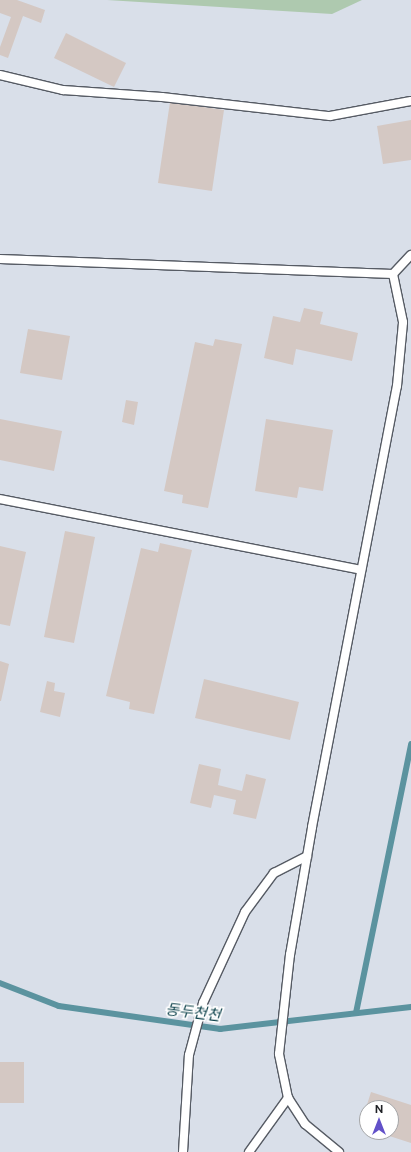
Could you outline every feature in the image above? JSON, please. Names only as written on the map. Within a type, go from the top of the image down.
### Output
[{"type":"lane","points":[[0,75],[63,90],[162,96],[330,116],[411,101]]},
{"type":"lane","points":[[0,259],[393,274],[411,255]]},
{"type":"lane","points":[[339,1152],[305,1124],[288,1098],[278,1054],[290,955],[307,856],[397,386],[403,322],[393,274]]},
{"type":"lane","points":[[0,499],[361,570]]},
{"type":"lane","points":[[183,1152],[189,1055],[203,1003],[245,912],[274,873],[307,856]]},
{"type":"lane","points":[[249,1152],[288,1098]]},
{"type":"green space","points":[[107,0],[362,0],[332,14]]},
{"type":"building","points":[[0,0],[17,0],[45,10],[41,23],[23,16],[8,58],[0,55],[0,47],[11,17],[0,13]]},
{"type":"building","points":[[66,33],[126,63],[114,87],[54,58]]},
{"type":"building","points":[[170,102],[224,110],[212,191],[158,183]]},
{"type":"building","points":[[411,120],[411,160],[383,164],[377,126]]},
{"type":"building","points":[[304,308],[323,312],[320,324],[358,333],[352,361],[296,349],[293,365],[264,358],[273,316],[300,322]]},
{"type":"building","points":[[28,329],[70,336],[62,380],[20,373]]},
{"type":"building","points":[[215,339],[242,344],[208,508],[182,503],[183,495],[164,491],[195,342],[213,346]]},
{"type":"building","points":[[126,400],[138,402],[134,425],[122,422]]},
{"type":"building","points":[[0,419],[62,431],[54,471],[0,460]]},
{"type":"building","points":[[266,419],[333,430],[323,491],[299,487],[297,498],[255,491]]},
{"type":"building","points":[[65,531],[95,537],[74,643],[44,637]]},
{"type":"building","points":[[160,543],[192,550],[154,714],[129,709],[130,702],[106,696],[141,548],[158,552]]},
{"type":"building","points":[[0,546],[26,552],[10,626],[0,624]]},
{"type":"building","points":[[0,661],[9,664],[1,701],[0,701]]},
{"type":"building","points":[[204,679],[299,702],[290,740],[195,718]]},
{"type":"building","points":[[47,681],[55,683],[54,691],[65,693],[60,717],[40,712]]},
{"type":"building","points":[[199,764],[221,769],[218,785],[242,791],[246,774],[266,779],[256,819],[233,814],[236,800],[214,795],[211,808],[190,803]]},
{"type":"building","points":[[0,1062],[24,1062],[24,1103],[0,1103]]},
{"type":"building","points":[[371,1092],[396,1100],[368,1100]]},
{"type":"building","points":[[399,1101],[411,1105],[411,1143],[399,1139]]},
{"type":"waterway","points":[[356,1013],[411,745]]},
{"type":"waterway","name":"동두천천","points":[[0,983],[59,1006],[220,1029],[411,1007]]}]
